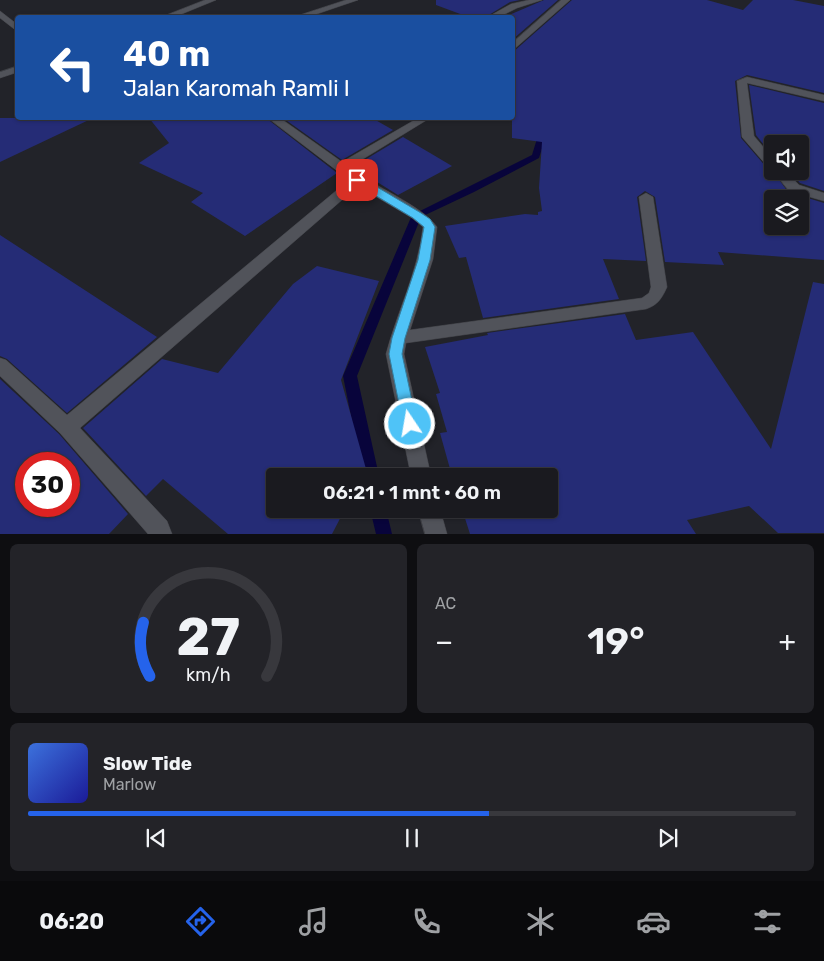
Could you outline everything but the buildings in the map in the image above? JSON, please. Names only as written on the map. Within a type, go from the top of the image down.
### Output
[{"type":"street","points":[[171,15],[212,0]]},
{"type":"street","points":[[305,15],[354,0]]},
{"type":"street","points":[[496,15],[514,6],[538,0]]},
{"type":"street","points":[[515,44],[566,0]]},
{"type":"street","points":[[0,13],[15,27]]},
{"type":"street","points":[[0,75],[15,70]]},
{"type":"street","points":[[764,155],[748,137],[742,81],[747,80],[824,98]]},
{"type":"street","points":[[276,120],[342,167],[357,180],[417,215],[430,227],[424,260],[398,338],[395,354],[419,468]]},
{"type":"street","points":[[342,167],[422,120]]},
{"type":"street","points":[[67,427],[357,180]]},
{"type":"street","points":[[787,180],[794,188],[824,197]]},
{"type":"street","points":[[398,338],[646,303],[655,297],[659,287],[646,197]]},
{"type":"street","points":[[0,365],[67,427],[159,529],[161,534]]},
{"type":"street","points":[[432,518],[436,534]]},
{"type":"waterway","points":[[369,468],[350,376],[417,215],[471,190],[536,156],[544,129]]},
{"type":"waterway","points":[[380,518],[384,534]]},
{"type":"route","points":[[357,180],[417,215],[430,227],[424,260],[398,338],[395,354],[410,424]]}]
